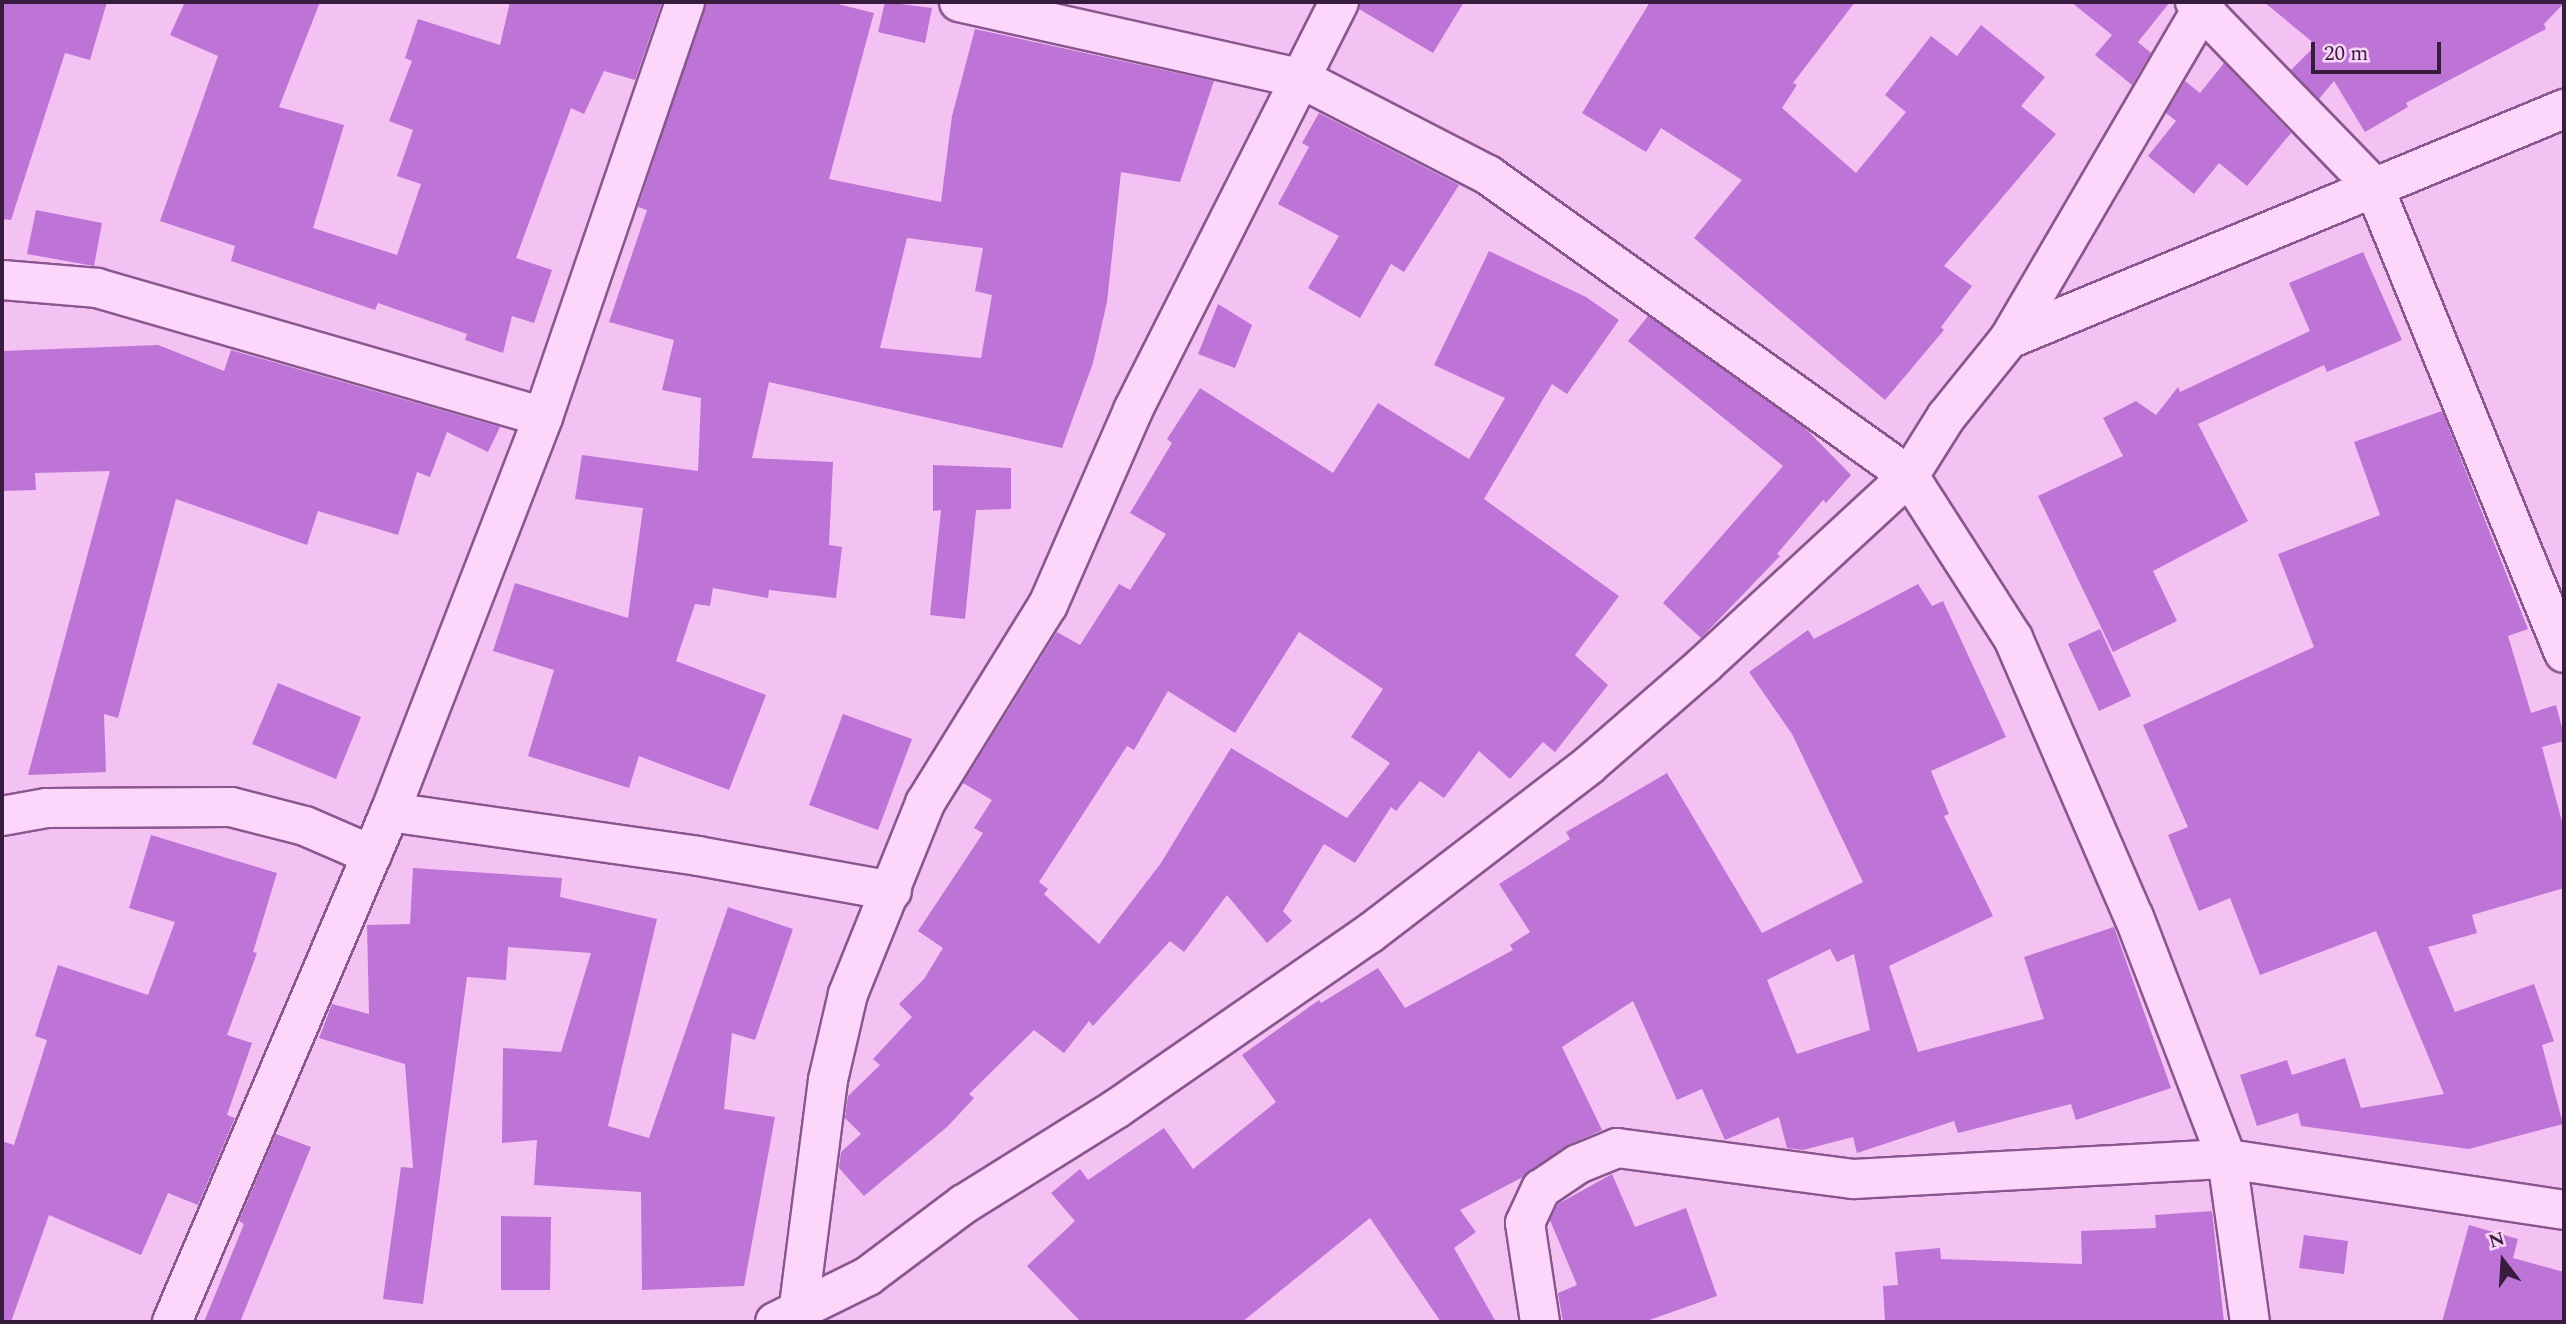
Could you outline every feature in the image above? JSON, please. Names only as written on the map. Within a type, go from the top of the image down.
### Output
[{"type":"street","points":[[172,1322],[390,812],[543,418],[685,2]]},
{"type":"street","points":[[959,2],[1300,78],[1488,175],[1909,476],[2013,638],[2134,917],[2227,1159],[2250,1322]]},
{"type":"street","points":[[787,1318],[828,1080],[848,994],[892,891],[925,803],[1048,605],[1133,410],[1339,2]]},
{"type":"street","points":[[787,1318],[868,1276],[964,1204],[1116,1109],[1370,934],[1589,765],[1909,476],[1946,417],[2008,339],[2201,4],[2374,187],[2564,653]]},
{"type":"street","points":[[2008,339],[2564,109]]},
{"type":"street","points":[[2,280],[97,288],[543,418]]},
{"type":"street","points":[[2,816],[46,808],[231,807],[305,826],[372,855]]},
{"type":"street","points":[[390,812],[698,856],[892,891]]},
{"type":"street","points":[[1541,1322],[1525,1223],[1541,1189],[1578,1164],[1618,1148],[1854,1179],[2227,1159],[2564,1210]]},
{"type":"building","points":[[2,2],[107,2],[90,60],[65,53],[11,220],[2,219]]},
{"type":"building","points":[[185,2],[320,2],[279,107],[344,125],[313,228],[397,255],[421,184],[397,176],[413,130],[389,121],[412,61],[405,58],[418,19],[500,45],[510,2],[662,2],[635,80],[604,71],[584,114],[571,108],[516,258],[552,270],[534,323],[512,316],[503,353],[465,340],[467,334],[378,303],[375,310],[231,261],[235,246],[160,221],[218,56],[170,35]]},
{"type":"building","points":[[706,2],[830,2],[874,13],[829,179],[941,202],[952,116],[975,29],[1214,81],[1180,182],[1121,172],[1107,302],[1093,363],[1062,448],[769,382],[752,458],[833,462],[829,545],[842,547],[836,598],[769,590],[768,598],[713,588],[710,606],[695,604],[676,661],[766,695],[729,790],[639,756],[629,788],[528,756],[554,670],[493,651],[515,583],[628,618],[643,508],[575,499],[582,455],[698,471],[701,398],[662,390],[674,340],[609,322],[647,210],[638,207]],"holes":[[[907,238],[983,248],[975,291],[992,295],[981,358],[880,348]]]},
{"type":"building","points":[[885,2],[932,8],[925,43],[878,32]]},
{"type":"building","points":[[1361,2],[1464,2],[1433,53],[1359,9]]},
{"type":"building","points":[[1650,2],[1855,2],[1793,83],[1797,85],[1782,108],[1856,173],[1906,112],[1885,95],[1931,36],[1957,56],[1981,25],[2045,77],[2021,106],[2056,134],[1944,266],[1972,286],[1941,327],[1944,330],[1885,400],[1694,238],[1742,180],[1661,128],[1646,152],[1582,113]]},
{"type":"building","points":[[2071,2],[2170,2],[2138,42],[2151,53],[2132,85],[2095,55],[2112,35]]},
{"type":"building","points":[[2264,2],[2564,3],[2544,24],[2546,29],[2406,103],[2408,107],[2365,132],[2334,81],[2319,99],[2291,70],[2316,45]]},
{"type":"building","points":[[2224,63],[2291,133],[2247,186],[2219,163],[2194,194],[2148,156],[2176,121],[2166,113],[2185,81],[2200,93]]},
{"type":"building","points":[[1319,113],[1459,185],[1404,272],[1391,264],[1360,318],[1308,288],[1339,236],[1278,204],[1309,147],[1302,143]]},
{"type":"building","points":[[36,210],[102,223],[94,266],[27,254]]},
{"type":"building","points":[[1489,251],[1586,297],[1619,320],[1567,394],[1552,384],[1484,499],[1619,596],[1575,655],[1608,685],[1555,752],[1543,742],[1510,779],[1479,751],[1444,798],[1420,781],[1396,811],[1391,807],[1355,863],[1324,844],[1283,911],[1292,921],[1267,943],[1227,895],[1184,952],[1170,941],[1093,1026],[1089,1021],[1064,1053],[1034,1030],[969,1094],[974,1098],[947,1127],[864,1196],[839,1168],[841,1152],[861,1134],[845,1118],[848,1096],[880,1065],[873,1059],[912,1017],[899,1004],[924,979],[943,948],[918,931],[983,833],[974,828],[992,800],[963,783],[1057,632],[1080,645],[1119,584],[1130,590],[1166,534],[1130,513],[1172,443],[1167,439],[1200,388],[1333,473],[1378,403],[1469,459],[1505,398],[1434,365]],"holes":[[[1299,632],[1383,689],[1351,737],[1390,763],[1347,818],[1231,748],[1161,863],[1099,944],[1044,894],[1048,889],[1039,882],[1127,746],[1134,750],[1168,691],[1235,733]]]},
{"type":"building","points":[[2363,252],[2402,340],[2327,372],[2324,365],[2198,424],[2248,521],[2153,571],[2177,621],[2113,652],[2038,496],[2123,456],[2103,418],[2136,401],[2156,415],[2178,387],[2180,392],[2310,331],[2289,283]]},
{"type":"building","points":[[1218,304],[1252,325],[1235,368],[1198,354]]},
{"type":"building","points":[[1648,316],[1805,428],[1851,475],[1826,503],[1823,500],[1777,554],[1780,556],[1701,638],[1663,603],[1783,466],[1628,341]]},
{"type":"building","points":[[158,345],[224,371],[231,350],[500,427],[488,452],[447,432],[430,477],[417,472],[398,535],[318,511],[307,545],[176,499],[118,718],[104,714],[106,772],[28,775],[110,471],[35,473],[36,490],[2,491],[2,351]]},
{"type":"building","points":[[2442,411],[2528,629],[2508,636],[2531,713],[2556,705],[2564,735],[2564,741],[2542,747],[2564,829],[2564,888],[2472,915],[2477,933],[2428,947],[2455,1012],[2534,984],[2554,1041],[2542,1045],[2563,1124],[2469,1149],[2301,1126],[2298,1113],[2257,1126],[2240,1075],[2287,1060],[2292,1075],[2345,1058],[2361,1108],[2444,1094],[2376,931],[2260,975],[2230,898],[2199,911],[2168,835],[2188,827],[2143,725],[2314,647],[2278,554],[2380,515],[2354,442]]},
{"type":"building","points":[[933,465],[1011,468],[1011,509],[976,510],[965,619],[930,615],[941,510],[933,511]]},
{"type":"building","points":[[1918,584],[1932,606],[1943,601],[2006,737],[1931,771],[1949,814],[1944,816],[1993,916],[1889,966],[1918,1052],[2044,1019],[2024,957],[2114,927],[2171,1088],[2076,1120],[2071,1104],[1958,1133],[1954,1121],[1857,1153],[1853,1137],[1803,1150],[1787,1148],[1779,1117],[1725,1140],[1702,1089],[1677,1100],[1633,1001],[1562,1047],[1602,1130],[1566,1146],[1523,1177],[1460,1210],[1476,1232],[1454,1248],[1496,1322],[1441,1322],[1370,1218],[1242,1322],[1081,1322],[1027,1266],[1075,1221],[1051,1193],[1080,1169],[1088,1180],[1164,1128],[1193,1169],[1276,1102],[1242,1055],[1319,1000],[1321,1003],[1378,968],[1405,1008],[1513,950],[1510,945],[1530,932],[1499,884],[1570,839],[1566,832],[1667,773],[1762,933],[1863,882],[1792,734],[1749,672],[1808,630],[1814,639]],"holes":[[[1830,949],[1837,962],[1854,954],[1870,1030],[1797,1054],[1767,980]]]},
{"type":"building","points":[[2100,629],[2131,696],[2099,711],[2068,644]]},
{"type":"building","points":[[278,683],[361,717],[336,779],[252,744]]},
{"type":"building","points":[[843,714],[912,739],[878,830],[809,805]]},
{"type":"building","points":[[151,835],[277,873],[253,952],[257,953],[227,1035],[252,1043],[227,1115],[235,1118],[198,1205],[168,1193],[141,1255],[49,1215],[11,1322],[2,1322],[2,1141],[14,1145],[47,1040],[35,1036],[58,965],[148,995],[175,922],[129,908]]},
{"type":"building","points":[[413,868],[562,878],[560,897],[657,919],[608,1126],[649,1138],[728,907],[793,929],[755,1040],[732,1033],[724,1109],[775,1117],[744,1286],[642,1290],[641,1192],[534,1185],[537,1140],[502,1143],[503,1048],[561,1052],[591,953],[508,947],[506,980],[467,977],[423,1304],[383,1299],[401,1167],[413,1168],[405,1064],[319,1038],[332,1004],[369,1014],[367,925],[410,924]]},
{"type":"building","points":[[276,1134],[311,1147],[240,1322],[204,1322],[244,1224],[239,1221]]},
{"type":"building","points":[[1612,1174],[1635,1227],[1686,1208],[1717,1296],[1644,1322],[1563,1322],[1558,1293],[1577,1285],[1550,1220],[1558,1204]]},
{"type":"building","points":[[2212,1211],[2224,1322],[1885,1322],[1883,1286],[1898,1285],[1895,1252],[1940,1248],[1941,1259],[2082,1264],[2081,1231],[2156,1228],[2155,1215]]},
{"type":"building","points":[[501,1216],[551,1217],[550,1290],[501,1290]]},
{"type":"building","points":[[2469,1225],[2518,1239],[2513,1258],[2564,1272],[2564,1322],[2442,1322]]},
{"type":"building","points":[[2304,1235],[2348,1241],[2344,1274],[2299,1268]]}]
